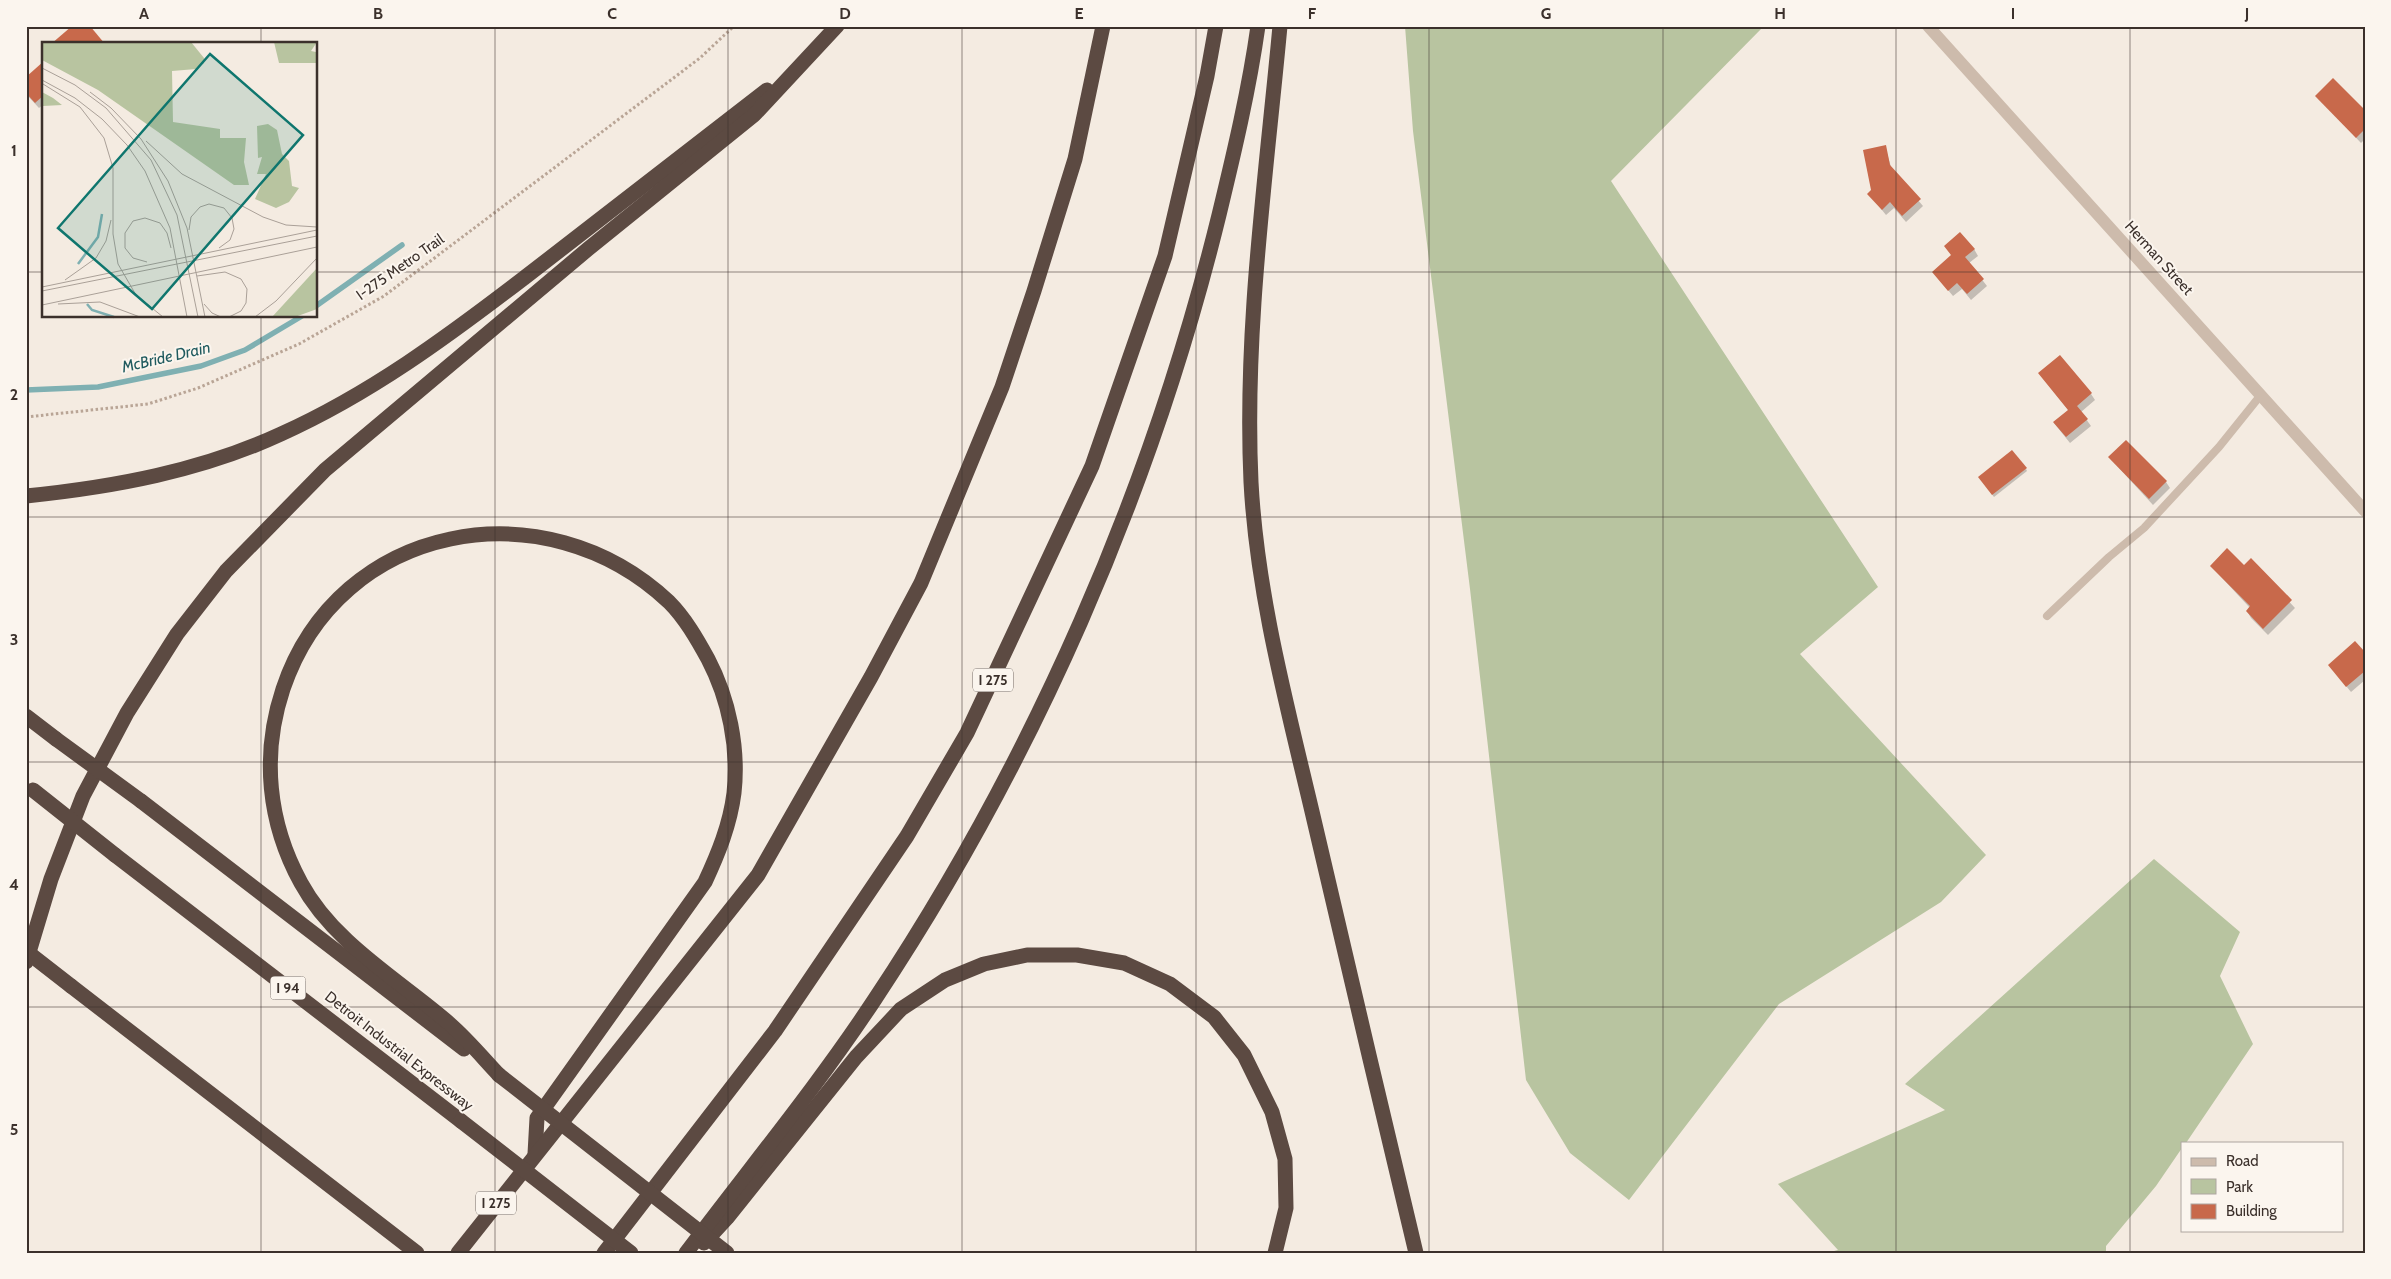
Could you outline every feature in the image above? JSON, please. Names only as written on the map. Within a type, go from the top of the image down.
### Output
[{"type":"highway","points":[[26,962],[51,879],[83,796],[127,713],[172,642],[226,571],[325,470],[588,249],[754,115],[837,26]]},
{"type":"highway","name":"I 275","points":[[458,1253],[758,875],[862,693],[921,583],[1002,387],[1034,291],[1075,159],[1103,26]]},
{"type":"highway","name":"I 275","points":[[604,1253],[775,1031],[907,836],[967,733],[1092,466],[1165,256],[1207,76],[1216,26]]},
{"type":"highway","points":[[686,1253],[874,1000],[953,873],[993,802],[1054,680],[1114,540],[1173,378],[1205,269],[1236,143],[1258,26]]},
{"type":"highway","points":[[1280,26],[1255,300],[1251,382],[1251,483],[1257,538],[1278,664],[1416,1253]]},
{"type":"highway","points":[[26,496],[93,489],[153,477],[221,457],[281,434],[341,404],[394,374],[450,335],[798,67]]},
{"type":"highway","points":[[499,1075],[453,1026],[348,941],[323,915],[302,887],[280,839],[275,819],[269,761],[276,714],[287,677],[312,631],[337,601],[358,582],[381,566],[412,550],[439,541],[501,532],[563,541],[606,558],[641,580],[670,604],[696,636],[717,676],[730,717],[735,759],[734,794],[723,841],[705,882],[537,1118],[535,1154]]},
{"type":"highway","points":[[26,716],[141,801],[355,967],[499,1075],[727,1253]]},
{"type":"highway","name":"Detroit Industrial Expressway","points":[[29,788],[631,1253]]},
{"type":"highway","points":[[26,951],[417,1253]]},
{"type":"highway","points":[[694,1253],[727,1218],[856,1057],[902,1009],[946,980],[984,964],[1027,955],[1067,955],[1124,964],[1170,984],[1214,1018],[1244,1056],[1272,1112],[1285,1159],[1286,1208],[1275,1253]]},
{"type":"highway","points":[[676,1213],[740,1253]]},
{"type":"street","name":"Herman Street","points":[[1928,26],[2365,511]]},
{"type":"lane","points":[[2047,616],[2150,522],[2219,447],[2260,396]]},
{"type":"path","name":"I-275 Metro Trail","points":[[26,417],[148,404],[198,388],[298,344],[384,296],[700,58],[734,26]]},
{"type":"green space","points":[[1405,26],[1764,26],[1611,181],[1878,587],[1800,654],[1986,855],[1941,902],[1779,1004],[1629,1200],[1570,1153],[1526,1080],[1470,589],[1413,131]]},
{"type":"green space","points":[[2154,859],[2240,932],[2220,976],[2253,1044],[2187,1142],[2181,1142],[2181,1149],[2156,1186],[2106,1246],[2106,1253],[1826,1253],[1838,1250],[1778,1184],[1945,1110],[1905,1084]]},
{"type":"building","points":[[72,26],[90,26],[103,42],[53,42]]},
{"type":"building","points":[[42,63],[42,97],[35,103],[26,93],[26,77]]},
{"type":"building","points":[[2333,78],[2365,110],[2365,129],[2356,138],[2315,96]]},
{"type":"building","points":[[1886,145],[1890,165],[1921,199],[1902,216],[1890,202],[1882,210],[1867,194],[1871,190],[1863,150]]},
{"type":"building","points":[[1960,232],[1975,249],[1965,257],[1984,279],[1967,294],[1957,283],[1948,291],[1932,272],[1951,255],[1944,246]]},
{"type":"building","points":[[2060,355],[2092,393],[2077,406],[2088,419],[2066,437],[2053,422],[2068,410],[2038,373]]},
{"type":"building","points":[[2126,440],[2167,481],[2149,499],[2108,457]]},
{"type":"building","points":[[2012,450],[2027,468],[1992,495],[1978,477]]},
{"type":"building","points":[[2227,548],[2244,565],[2251,558],[2292,600],[2263,629],[2246,611],[2250,606],[2210,566]]},
{"type":"building","points":[[2355,641],[2365,652],[2365,671],[2346,687],[2328,665]]},
{"type":"waterway","name":"McBride Drain","points":[[318,305],[402,245]]},
{"type":"waterway","name":"McBride Drain","points":[[26,390],[98,387],[201,366],[245,350],[299,318]]}]
